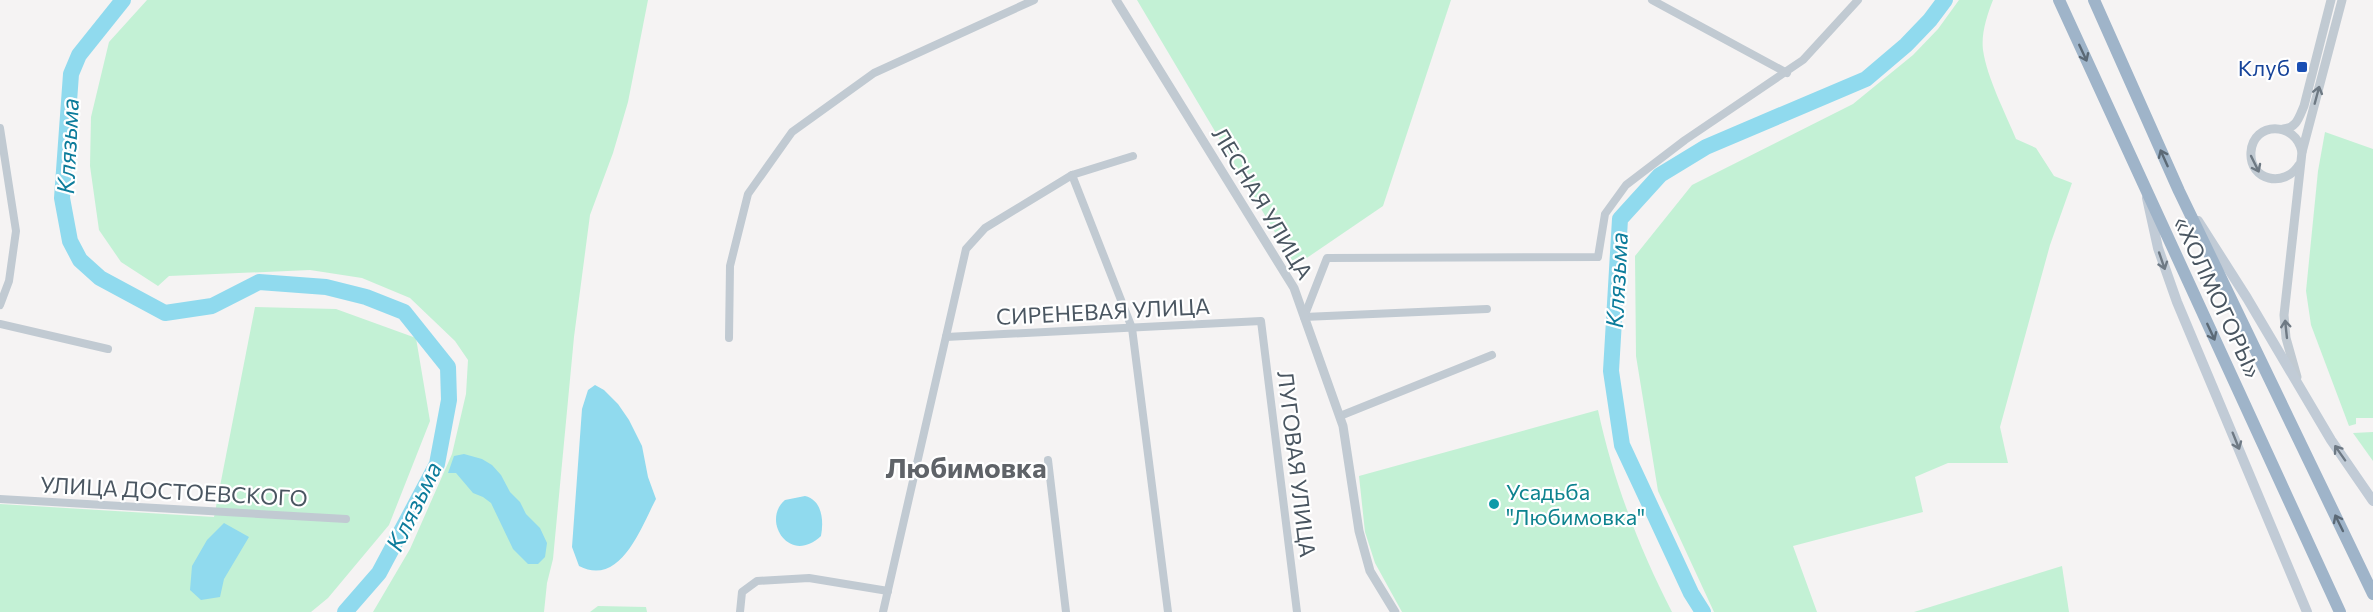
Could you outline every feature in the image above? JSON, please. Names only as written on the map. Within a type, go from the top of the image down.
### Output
[{"type":"highway","name":"«ХОЛМОГОРЫ»","points":[[2059,0],[2340,612]]},
{"type":"highway","name":"«ХОЛМОГОРЫ»","points":[[2094,0],[2179,191],[2373,594]]},
{"type":"main road","points":[[2143,184],[2158,248],[2177,302],[2307,612]]},
{"type":"main road","points":[[2179,191],[2331,440],[2373,501]]},
{"type":"street","points":[[729,338],[730,266],[748,194],[792,132],[874,73],[1034,0]]},
{"type":"street","name":"ЛЕСНАЯ УЛИЦА","points":[[1116,0],[1294,288],[1343,426],[1359,531],[1371,571],[1395,612]]},
{"type":"street","points":[[1652,0],[1787,73]]},
{"type":"street","points":[[1487,309],[1304,317],[1327,258],[1598,257],[1605,214],[1626,185],[1685,140],[1787,73],[1803,60],[1858,0]]},
{"type":"street","points":[[2331,0],[2304,106],[2297,122],[2292,127],[2269,129],[2256,138],[2251,149],[2252,164],[2264,177],[2274,180],[2294,173],[2301,156],[2342,0]]},
{"type":"street","points":[[0,128],[16,231],[9,281],[0,305]]},
{"type":"street","points":[[2283,129],[2296,138],[2301,156],[2284,315],[2286,338],[2300,386]]},
{"type":"street","points":[[883,612],[966,249],[985,228],[1072,175],[1133,156]]},
{"type":"street","points":[[1072,175],[1132,328],[1168,612]]},
{"type":"street","name":"СИРЕНЕВАЯ УЛИЦА","points":[[946,337],[1261,321]]},
{"type":"street","name":"ЛУГОВАЯ УЛИЦА","points":[[1261,321],[1297,612]]},
{"type":"street","points":[[0,324],[108,349]]},
{"type":"street","points":[[1340,416],[1492,355]]},
{"type":"street","points":[[1048,460],[1066,612]]},
{"type":"street","name":"УЛИЦА ДОСТОЕВСКОГО","points":[[0,499],[346,519]]},
{"type":"street","points":[[740,612],[742,592],[757,581],[809,578],[888,591]]},
{"type":"green space","points":[[147,0],[648,0],[628,102],[613,153],[590,215],[574,337],[553,559],[547,583],[544,612],[373,612],[410,549],[452,454],[466,394],[468,360],[455,341],[410,298],[362,278],[310,270],[169,276],[158,286],[121,262],[99,230],[90,166],[91,117],[109,42]]},
{"type":"green space","points":[[1137,0],[1451,0],[1383,206],[1295,266]]},
{"type":"green space","points":[[1959,0],[1993,0],[1984,31],[1983,50],[1988,72],[2016,139],[2036,148],[2054,176],[2072,183],[2050,245],[2000,427],[2008,463],[1948,463],[1915,477],[1923,512],[1793,546],[1817,612],[1714,612],[1658,491],[1636,356],[1635,256],[1692,185],[1853,104],[1913,55],[1938,29]]},
{"type":"green space","points":[[2325,132],[2373,149],[2373,418],[2356,418],[2356,424],[2349,426],[2311,325],[2306,291],[2318,171]]},
{"type":"green space","points":[[255,307],[336,309],[416,338],[430,421],[389,525],[328,598],[311,612],[0,612],[0,504],[214,517]]},
{"type":"green space","name":"Усадьба \"Любимовка\"","points":[[1598,410],[1611,462],[1628,513],[1672,612],[1402,612],[1375,563],[1365,532],[1359,476]]},
{"type":"green space","points":[[2373,432],[2373,461],[2353,433]]},
{"type":"green space","points":[[2062,566],[2069,612],[1914,612]]},
{"type":"green space","points":[[598,606],[646,607],[647,612],[590,612]]},
{"type":"water","points":[[595,385],[604,390],[618,404],[629,420],[642,446],[648,477],[656,499],[628,551],[607,568],[594,571],[579,566],[572,547],[582,409],[588,390]]},
{"type":"water","points":[[464,454],[482,459],[492,465],[501,475],[510,492],[520,502],[526,514],[540,528],[547,543],[545,557],[538,564],[528,564],[513,549],[491,503],[473,493],[456,473],[448,473],[454,456]]},
{"type":"water","points":[[805,496],[811,498],[818,506],[822,517],[822,530],[821,536],[809,544],[798,546],[782,537],[777,528],[776,518],[778,509],[785,500]]},
{"type":"water","points":[[224,523],[249,537],[224,579],[220,597],[201,600],[190,590],[192,566],[207,540]]},
{"type":"waterway","name":"Клязьма","points":[[123,0],[79,55],[71,74],[62,198],[70,241],[80,260],[100,278],[165,313],[212,306],[259,282],[326,287],[366,297],[404,312],[448,367],[449,400],[437,464],[379,573],[345,612]]},
{"type":"waterway","name":"Клязьма","points":[[1703,612],[1691,593],[1622,445],[1611,371],[1620,219],[1660,175],[1706,147],[1866,79],[1906,45],[1945,0]]},
{"type":"place","name":"Клуб","points":[[2302,67]]},
{"type":"place","name":"Усадьба \"Любимовка\"","points":[[1494,504]]},
{"type":"district","name":"Любимовка","points":[[966,467]]}]
